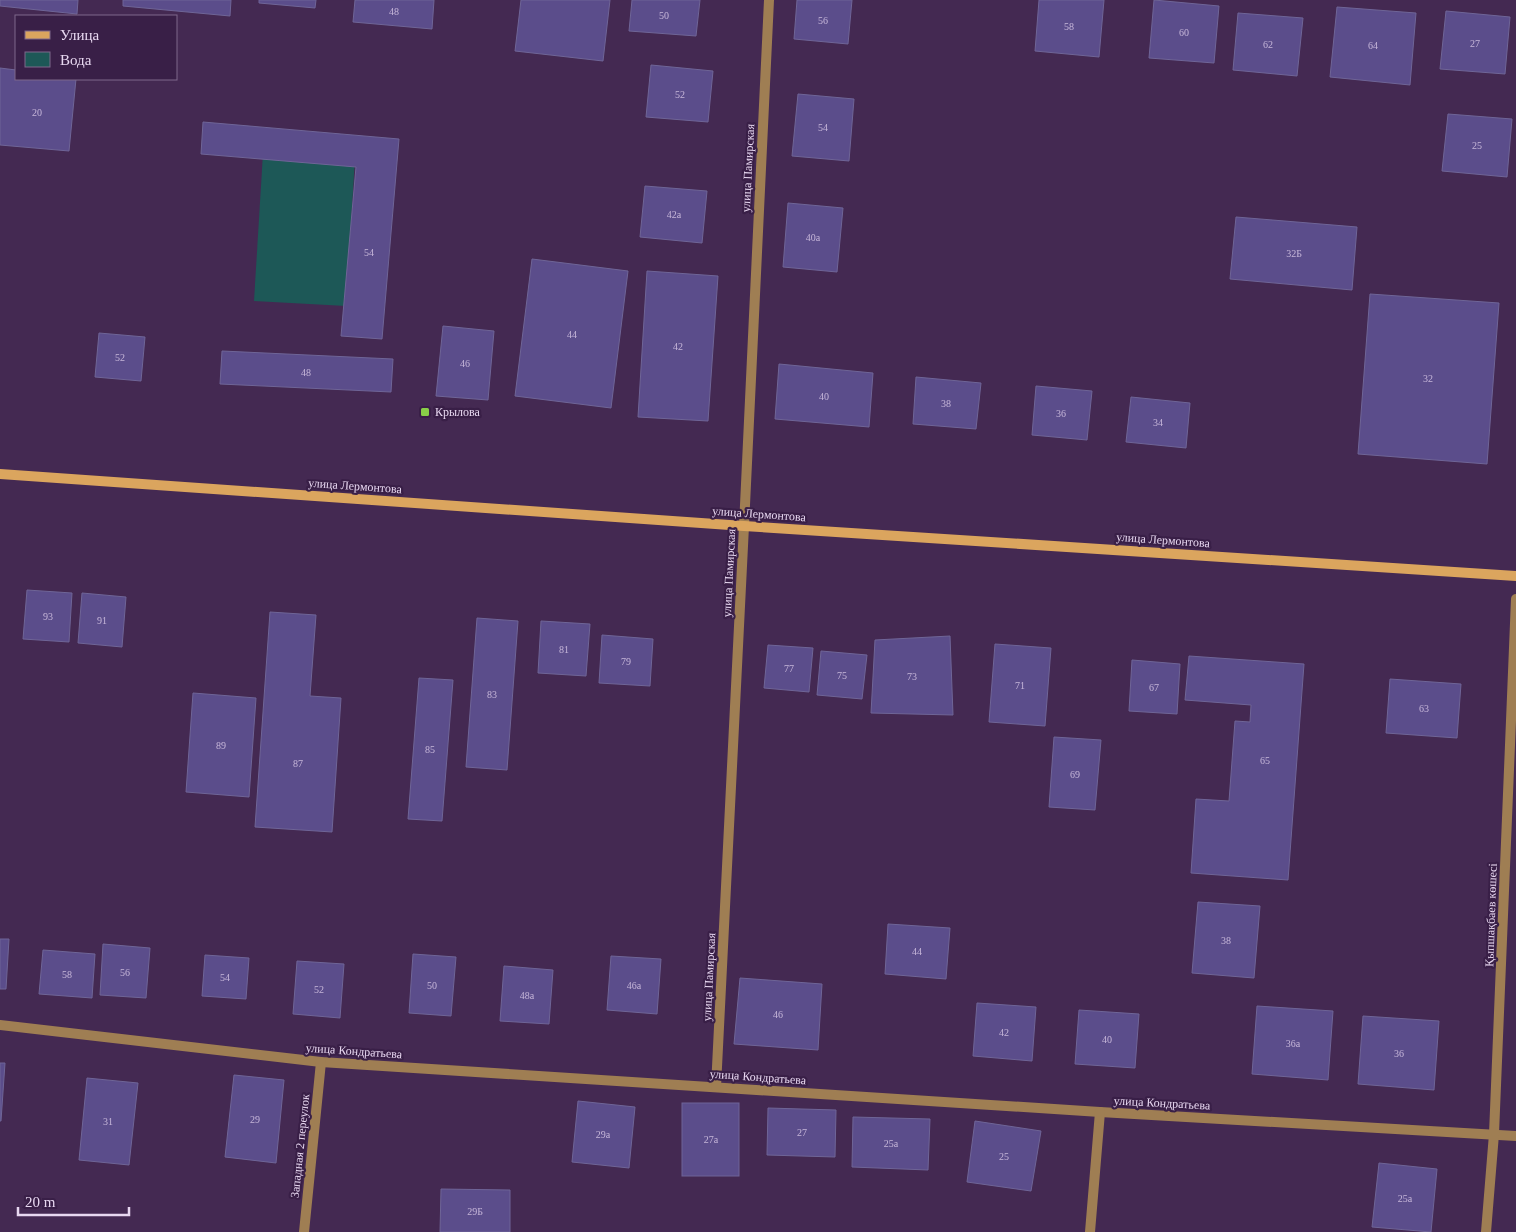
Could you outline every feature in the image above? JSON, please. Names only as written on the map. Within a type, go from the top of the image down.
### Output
[{"type":"main road","name":"улица Лермонтова","points":[[0,474],[744,526],[1516,576]]},
{"type":"street","name":"улица Памирская","points":[[716,1087],[769,0]]},
{"type":"street","name":"Қыпшақбаев көшесі","points":[[1486,1232],[1494,1134],[1516,599]]},
{"type":"street","name":"улица Кондратьева","points":[[0,1025],[321,1062],[1100,1112],[1516,1136]]},
{"type":"street","name":"Западная 2 переулок","points":[[304,1232],[321,1062]]},
{"type":"street","points":[[1090,1232],[1100,1112]]},
{"type":"water","points":[[263,153],[355,158],[346,306],[254,301]]},
{"type":"building","points":[[0,0],[78,0],[77,14],[0,6]]},
{"type":"building","points":[[123,0],[231,0],[230,16],[123,6]]},
{"type":"building","points":[[259,0],[316,0],[315,8],[259,3]]},
{"type":"building","points":[[355,0],[434,0],[432,29],[353,22]]},
{"type":"building","points":[[521,0],[610,0],[603,61],[515,51]]},
{"type":"building","points":[[632,0],[700,0],[696,36],[629,31]]},
{"type":"building","points":[[797,0],[852,0],[848,44],[794,39]]},
{"type":"building","points":[[1039,0],[1104,0],[1099,57],[1035,51]]},
{"type":"building","points":[[1154,0],[1219,6],[1214,63],[1149,58]]},
{"type":"building","points":[[1337,7],[1416,13],[1410,85],[1330,77]]},
{"type":"building","points":[[1446,11],[1510,17],[1505,74],[1440,69]]},
{"type":"building","points":[[1238,13],[1303,18],[1297,76],[1233,70]]},
{"type":"building","points":[[651,65],[713,71],[708,122],[646,117]]},
{"type":"building","points":[[0,68],[15,70],[15,80],[76,80],[69,151],[0,145]]},
{"type":"building","points":[[798,94],[854,99],[849,161],[792,156]]},
{"type":"building","points":[[1448,114],[1512,119],[1507,177],[1442,171]]},
{"type":"building","points":[[203,122],[399,139],[382,339],[341,336],[356,167],[201,154]]},
{"type":"building","points":[[645,186],[707,191],[702,243],[640,237]]},
{"type":"building","points":[[788,203],[843,208],[837,272],[783,267]]},
{"type":"building","points":[[1236,217],[1357,227],[1352,290],[1230,279]]},
{"type":"building","points":[[532,259],[628,271],[611,408],[515,396]]},
{"type":"building","points":[[647,271],[718,276],[708,421],[638,417]]},
{"type":"building","points":[[1370,294],[1499,303],[1487,464],[1358,454]]},
{"type":"building","points":[[443,326],[494,331],[488,400],[436,396]]},
{"type":"building","points":[[99,333],[145,337],[141,381],[95,377]]},
{"type":"building","points":[[222,351],[393,359],[391,392],[220,384]]},
{"type":"building","points":[[779,364],[873,373],[869,427],[775,419]]},
{"type":"building","points":[[916,377],[981,383],[976,429],[913,424]]},
{"type":"building","points":[[1036,386],[1092,391],[1087,440],[1032,435]]},
{"type":"building","points":[[1131,397],[1190,403],[1186,448],[1126,442]]},
{"type":"building","points":[[27,590],[72,593],[69,642],[23,639]]},
{"type":"building","points":[[82,593],[126,597],[122,647],[78,643]]},
{"type":"building","points":[[270,612],[316,615],[310,696],[341,698],[332,832],[255,827]]},
{"type":"building","points":[[477,618],[518,621],[507,770],[466,767]]},
{"type":"building","points":[[541,621],[590,624],[586,676],[538,673]]},
{"type":"building","points":[[602,635],[653,639],[650,686],[599,683]]},
{"type":"building","points":[[950,636],[953,715],[871,713],[875,640]]},
{"type":"building","points":[[995,644],[1051,648],[1045,726],[989,722]]},
{"type":"building","points":[[768,645],[813,648],[809,692],[764,688]]},
{"type":"building","points":[[821,651],[867,655],[862,699],[817,695]]},
{"type":"building","points":[[1189,656],[1304,664],[1288,880],[1191,873],[1196,799],[1229,801],[1235,721],[1250,722],[1251,705],[1185,700]]},
{"type":"building","points":[[1132,660],[1180,664],[1177,714],[1129,711]]},
{"type":"building","points":[[419,678],[453,680],[442,821],[408,819]]},
{"type":"building","points":[[1390,679],[1461,684],[1457,738],[1386,733]]},
{"type":"building","points":[[193,693],[256,698],[249,797],[186,792]]},
{"type":"building","points":[[1054,737],[1101,740],[1095,810],[1049,807]]},
{"type":"building","points":[[1198,902],[1260,906],[1254,978],[1192,973]]},
{"type":"building","points":[[888,924],[950,928],[946,979],[885,974]]},
{"type":"building","points":[[0,939],[9,939],[6,989],[0,989]]},
{"type":"building","points":[[103,944],[150,948],[146,998],[100,995]]},
{"type":"building","points":[[43,950],[95,954],[92,998],[39,994]]},
{"type":"building","points":[[413,954],[456,957],[451,1016],[409,1013]]},
{"type":"building","points":[[205,955],[249,958],[246,999],[202,996]]},
{"type":"building","points":[[611,956],[661,959],[657,1014],[607,1010]]},
{"type":"building","points":[[297,961],[344,964],[340,1018],[293,1014]]},
{"type":"building","points":[[504,966],[553,970],[549,1024],[500,1021]]},
{"type":"building","points":[[740,978],[822,984],[818,1050],[734,1044]]},
{"type":"building","points":[[977,1003],[1036,1007],[1032,1061],[973,1056]]},
{"type":"building","points":[[1257,1006],[1333,1011],[1328,1080],[1252,1074]]},
{"type":"building","points":[[1079,1010],[1139,1014],[1135,1068],[1075,1064]]},
{"type":"building","points":[[1363,1016],[1439,1021],[1434,1090],[1358,1084]]},
{"type":"building","points":[[0,1063],[5,1063],[1,1121],[0,1121]]},
{"type":"building","points":[[234,1075],[284,1080],[276,1163],[225,1157]]},
{"type":"building","points":[[87,1078],[138,1083],[129,1165],[79,1160]]},
{"type":"building","points":[[578,1101],[635,1107],[629,1168],[572,1162]]},
{"type":"building","points":[[682,1103],[739,1103],[739,1176],[682,1176]]},
{"type":"building","points":[[768,1108],[836,1110],[835,1157],[767,1155]]},
{"type":"building","points":[[853,1117],[930,1119],[928,1170],[852,1167]]},
{"type":"building","points":[[975,1121],[1041,1131],[1031,1191],[967,1182]]},
{"type":"building","points":[[1379,1163],[1437,1169],[1431,1232],[1372,1227]]},
{"type":"building","points":[[441,1189],[510,1190],[510,1232],[440,1232]]},
{"type":"place","name":"Крылова","points":[[425,412]]}]
